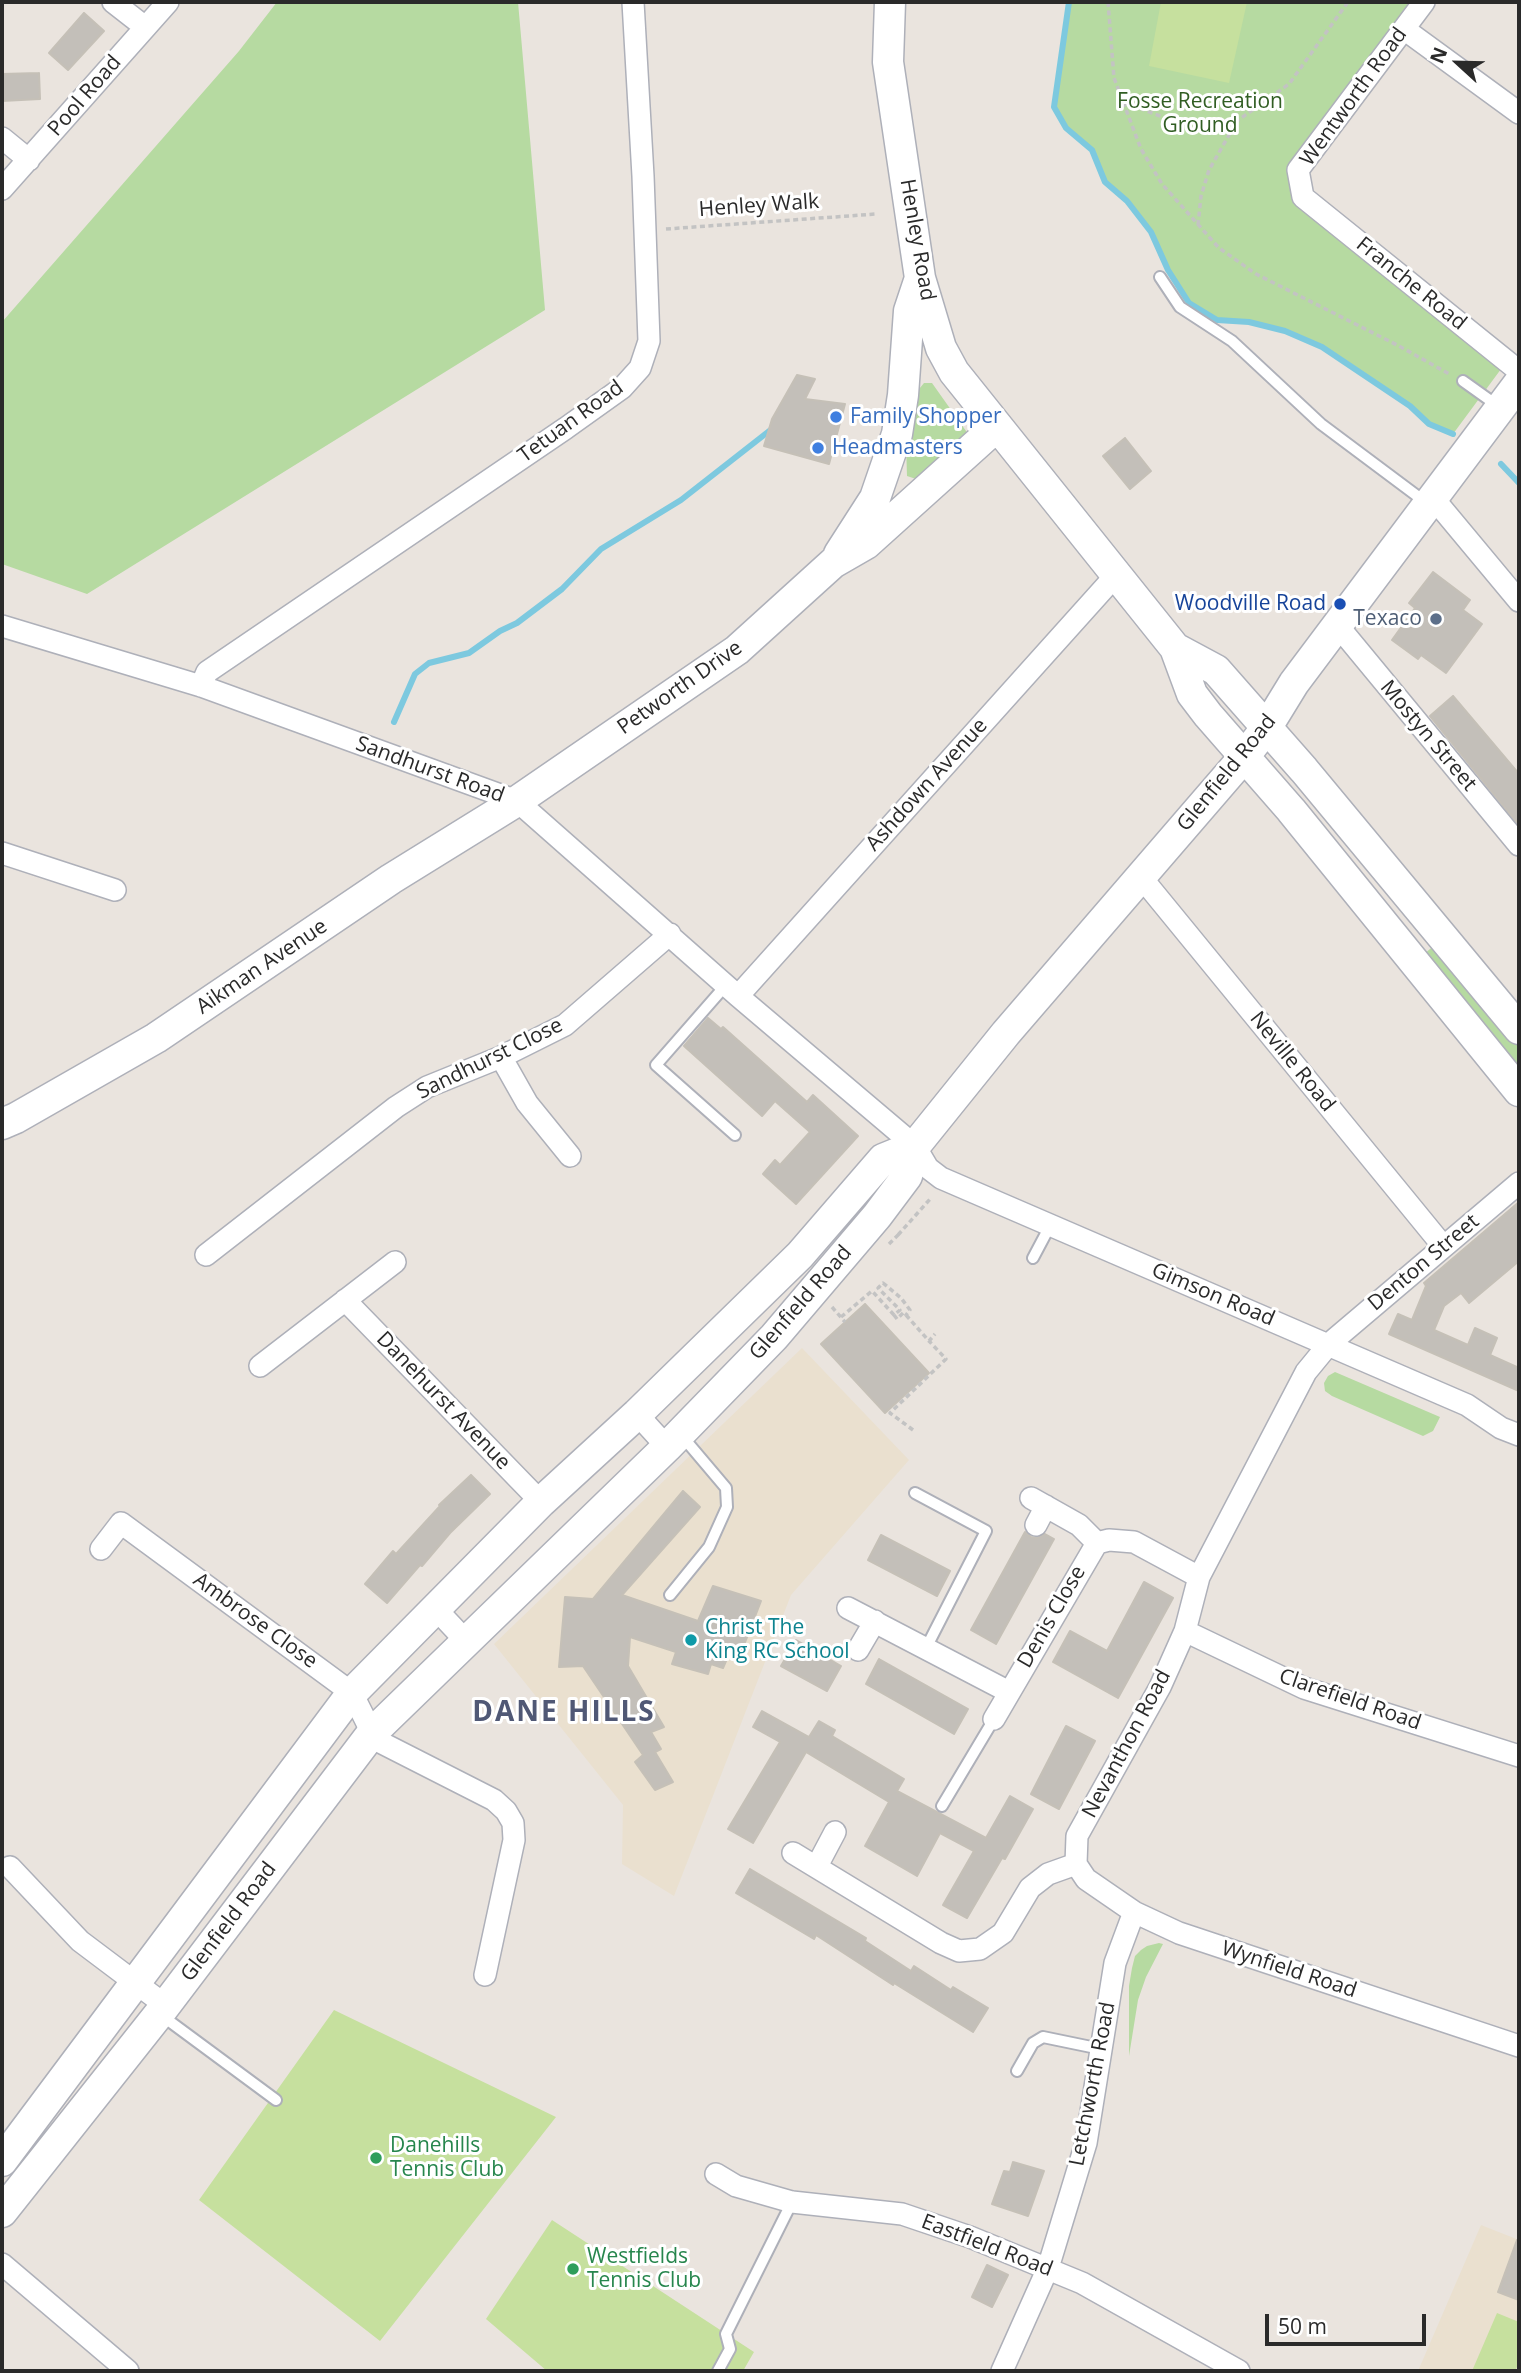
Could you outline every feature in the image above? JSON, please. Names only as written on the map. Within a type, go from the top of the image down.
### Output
[{"type":"street","points":[[113,2],[145,27]]},
{"type":"street","name":"Pool Road","points":[[2,189],[168,2]]},
{"type":"street","name":"Tetuan Road","points":[[201,686],[207,672],[622,388],[640,368],[649,341],[633,2]]},
{"type":"street","name":"Henley Road","points":[[890,2],[888,62],[920,278],[941,348],[954,372],[1175,648],[1192,694],[1244,757]]},
{"type":"street","name":"Wentworth Road","points":[[1303,197],[1298,170],[1424,2]]},
{"type":"street","points":[[1404,29],[1519,113]]},
{"type":"street","points":[[2,138],[29,160]]},
{"type":"street","name":"Franche Road","points":[[1303,197],[1519,371]]},
{"type":"street","name":"Petworth Drive","points":[[833,563],[859,524],[885,473],[897,434],[909,310],[920,278]]},
{"type":"street","points":[[902,395],[913,381],[923,376],[954,372]]},
{"type":"street","name":"Glenfield Road","points":[[2,2212],[162,2009],[372,1733],[674,1440],[774,1337],[877,1216],[907,1176],[915,1146],[1006,1033],[1244,757],[1267,727],[1294,683],[1519,383]]},
{"type":"street","name":"Petworth Drive","points":[[517,801],[737,650],[833,563],[866,544],[997,426]]},
{"type":"street","points":[[885,473],[916,500]]},
{"type":"street","points":[[1432,502],[1519,601]]},
{"type":"street","name":"Ashdown Avenue","points":[[732,990],[1116,575]]},
{"type":"street","name":"Sandhurst Road","points":[[2,626],[201,686],[517,801],[915,1146]]},
{"type":"street","name":"Mostyn Street","points":[[1338,626],[1519,845]]},
{"type":"street","name":"Henley Road","points":[[1175,648],[1216,670],[1267,727]]},
{"type":"street","points":[[1267,727],[1519,1029]]},
{"type":"street","points":[[1244,757],[1285,802],[1519,1091]]},
{"type":"street","name":"Aikman Avenue","points":[[2,1124],[156,1038],[391,879],[517,801]]},
{"type":"street","points":[[2,853],[115,890]]},
{"type":"street","name":"Neville Road","points":[[1141,877],[1443,1247]]},
{"type":"street","points":[[1405,950],[1434,928]]},
{"type":"street","name":"Sandhurst Close","points":[[206,1255],[396,1107],[426,1087],[501,1057],[565,1025],[670,934]]},
{"type":"street","points":[[501,1057],[527,1104],[570,1156]]},
{"type":"street","name":"Glenfield Road","points":[[2,2161],[352,1693],[541,1502],[637,1414],[800,1255],[883,1159],[915,1146]]},
{"type":"street","name":"Gimson Road","points":[[915,1146],[928,1168],[941,1178],[1467,1405],[1501,1428],[1519,1435]]},
{"type":"street","name":"Denton Street","points":[[1329,1344],[1519,1183]]},
{"type":"street","points":[[260,1366],[395,1262]]},
{"type":"street","name":"Danehurst Avenue","points":[[345,1300],[541,1502]]},
{"type":"street","name":"Nevanthon Road","points":[[1076,1864],[1077,1836],[1160,1687],[1185,1631],[1199,1577],[1306,1372],[1329,1344]]},
{"type":"street","points":[[637,1414],[674,1440]]},
{"type":"street","name":"Denis Close","points":[[1036,1525],[1039,1502],[1079,1525],[1097,1543]]},
{"type":"street","name":"Ambrose Close","points":[[101,1549],[121,1523],[352,1693],[372,1733]]},
{"type":"street","name":"Denis Close","points":[[994,1719],[1097,1543],[1110,1540],[1134,1542],[1199,1577]]},
{"type":"street","points":[[435,1608],[466,1640]]},
{"type":"street","name":"Denis Close","points":[[848,1608],[1009,1692]]},
{"type":"street","points":[[858,1650],[875,1621]]},
{"type":"street","name":"Clarefield Road","points":[[1185,1631],[1304,1688],[1519,1756]]},
{"type":"street","points":[[372,1733],[380,1742],[494,1800],[506,1811],[513,1823],[514,1840],[485,1975]]},
{"type":"street","points":[[817,1866],[835,1832]]},
{"type":"street","points":[[793,1853],[941,1943],[959,1951],[980,1949],[1003,1933],[1030,1888],[1048,1874],[1076,1864]]},
{"type":"street","name":"Wynfield Road","points":[[1076,1864],[1086,1879],[1133,1912],[1179,1933],[1519,2046]]},
{"type":"street","points":[[10,1867],[80,1941],[134,1982],[162,2009]]},
{"type":"street","name":"Letchworth Road","points":[[1002,2371],[1048,2268],[1086,2144],[1115,1963],[1133,1912]]},
{"type":"street","name":"Eastfield Road","points":[[716,2174],[736,2186],[792,2202],[902,2214],[970,2236],[1082,2283],[1239,2371]]},
{"type":"street","points":[[2,2264],[128,2371]]},
{"type":"lane","points":[[1160,277],[1180,307],[1232,341],[1321,424],[1432,502]]},
{"type":"lane","points":[[1463,381],[1501,408]]},
{"type":"lane","points":[[732,990],[656,1065],[736,1135]]},
{"type":"lane","points":[[1033,1258],[1051,1224]]},
{"type":"lane","points":[[670,1595],[709,1547],[727,1507],[726,1488],[674,1440]]},
{"type":"lane","points":[[915,1493],[986,1531],[926,1648]]},
{"type":"lane","points":[[942,1806],[994,1719]]},
{"type":"lane","points":[[162,2009],[276,2099]]},
{"type":"lane","points":[[1017,2071],[1033,2043],[1043,2037],[1101,2049]]},
{"type":"lane","points":[[718,2371],[730,2349],[726,2334],[792,2202]]},
{"type":"path","points":[[1108,2],[1114,78],[1141,149],[1162,184],[1219,248],[1256,274],[1399,345],[1463,381]]},
{"type":"path","points":[[1198,225],[1201,196],[1209,170],[1237,121],[1289,84],[1348,2]]},
{"type":"path","points":[[1124,102],[1165,118],[1237,121]]},
{"type":"path","name":"Henley Walk","points":[[645,230],[876,214]]},
{"type":"path","points":[[898,1235],[932,1196],[941,1178]]},
{"type":"path","points":[[894,1315],[900,1310],[878,1288],[883,1283],[901,1298],[910,1310],[906,1315]]},
{"type":"path","points":[[841,1317],[872,1291],[897,1319],[904,1312],[946,1359],[890,1413],[913,1430]]},
{"type":"path","points":[[929,1341],[935,1335]]},
{"type":"shaded area","points":[[802,1348],[909,1460],[791,1595],[674,1896],[622,1864],[623,1805],[494,1644]]},
{"type":"shaded area","points":[[1481,2225],[1519,2240],[1519,2371],[1418,2371]]},
{"type":"green space","points":[[277,2],[518,2],[545,310],[87,594],[2,564],[2,322],[239,51]]},
{"type":"green space","name":"Fosse Recreation Ground","points":[[1069,2],[1424,2],[1299,169],[1303,197],[1504,365],[1453,434],[1429,424],[1410,406],[1322,347],[1285,331],[1249,322],[1217,320],[1189,303],[1168,270],[1151,232],[1127,201],[1105,182],[1092,150],[1066,128],[1054,107]]},
{"type":"green space","points":[[1161,2],[1247,2],[1229,83],[1149,66]]},
{"type":"green space","points":[[924,383],[932,383],[966,431],[966,439],[916,479],[907,476],[906,444],[915,394]]},
{"type":"green space","points":[[1437,943],[1519,1041],[1519,1070],[1423,955]]},
{"type":"green space","points":[[1335,1372],[1440,1417],[1433,1431],[1423,1436],[1332,1396],[1325,1391],[1324,1383],[1328,1376]]},
{"type":"green space","points":[[1163,1944],[1138,2000],[1129,2056],[1129,1986],[1135,1956],[1147,1946]]},
{"type":"green space","name":"Danehills Tennis Club","points":[[334,2010],[556,2117],[380,2341],[199,2200]]},
{"type":"green space","name":"Westfields Tennis Club","points":[[552,2220],[754,2352],[743,2371],[547,2371],[486,2319]]},
{"type":"green space","points":[[1497,2313],[1519,2322],[1519,2363],[1515,2371],[1472,2371]]},
{"type":"building","points":[[84,13],[104,31],[68,70],[49,53]]},
{"type":"building","points":[[39,73],[40,99],[2,101],[2,74]]},
{"type":"building","points":[[797,375],[815,379],[805,399],[845,404],[829,464],[764,446],[772,419]]},
{"type":"building","points":[[1125,438],[1151,471],[1130,489],[1103,456]]},
{"type":"building","points":[[1433,572],[1470,600],[1463,610],[1482,624],[1446,673],[1421,655],[1418,659],[1392,640],[1415,608],[1409,603]]},
{"type":"building","points":[[1453,696],[1519,774],[1519,825],[1430,716]]},
{"type":"building","points":[[708,1018],[721,1029],[723,1027],[807,1102],[813,1095],[858,1136],[796,1204],[763,1174],[775,1160],[780,1165],[810,1132],[775,1101],[762,1116],[684,1046]]},
{"type":"building","points":[[1519,1202],[1519,1261],[1469,1303],[1461,1293],[1444,1306],[1434,1330],[1468,1345],[1475,1328],[1497,1338],[1490,1355],[1519,1368],[1519,1391],[1389,1334],[1398,1314],[1412,1320],[1426,1286],[1424,1283]]},
{"type":"building","points":[[865,1304],[929,1373],[885,1413],[821,1344]]},
{"type":"building","points":[[471,1475],[490,1494],[450,1533],[387,1603],[365,1584],[393,1551],[396,1554],[439,1505]]},
{"type":"building","name":"Christ The King RC School","points":[[683,1491],[700,1507],[622,1595],[698,1621],[713,1586],[761,1601],[739,1658],[729,1654],[723,1668],[711,1664],[708,1674],[672,1664],[676,1652],[630,1637],[628,1666],[664,1727],[651,1732],[661,1749],[655,1752],[673,1782],[655,1790],[635,1762],[643,1755],[583,1666],[559,1667],[565,1597],[593,1599]]},
{"type":"building","points":[[1025,1532],[1031,1537],[1037,1538],[1045,1534],[1054,1539],[996,1644],[971,1630]]},
{"type":"building","points":[[881,1535],[950,1571],[937,1596],[868,1560]]},
{"type":"building","points":[[1144,1582],[1173,1598],[1118,1698],[1053,1662],[1070,1631],[1107,1651]]},
{"type":"building","points":[[796,1640],[841,1666],[827,1691],[781,1666]]},
{"type":"building","points":[[879,1659],[968,1709],[954,1734],[866,1684]]},
{"type":"building","points":[[762,1711],[809,1737],[819,1721],[835,1730],[832,1736],[904,1779],[897,1791],[986,1838],[1010,1796],[1033,1809],[967,1918],[943,1905],[974,1851],[940,1833],[917,1876],[865,1846],[889,1802],[806,1752],[753,1843],[728,1829],[780,1742],[753,1727]]},
{"type":"building","points":[[1066,1726],[1095,1741],[1059,1809],[1031,1794]]},
{"type":"building","points":[[750,1869],[866,1938],[865,1941],[911,1971],[914,1966],[951,1990],[953,1987],[988,2008],[973,2032],[816,1935],[814,1939],[736,1893]]},
{"type":"building","points":[[1013,2162],[1044,2171],[1028,2216],[992,2204],[1004,2171],[1010,2172]]},
{"type":"building","points":[[1519,2240],[1519,2300],[1498,2292]]},
{"type":"building","points":[[987,2265],[1008,2275],[992,2307],[972,2297]]},
{"type":"waterway","points":[[1069,2],[1054,107],[1066,128],[1092,150],[1105,182],[1127,201],[1151,232],[1168,270],[1189,303],[1217,320],[1249,322],[1285,331],[1322,347],[1410,406],[1429,424],[1453,434]]},
{"type":"waterway","points":[[394,722],[415,674],[429,663],[469,653],[500,631],[517,623],[562,589],[601,549],[681,500],[773,428]]},
{"type":"waterway","points":[[1501,464],[1519,483]]},
{"type":"place","name":"Family Shopper","points":[[836,417]]},
{"type":"place","name":"Headmasters","points":[[818,448]]},
{"type":"place","name":"Woodville Road","points":[[1340,604]]},
{"type":"place","name":"Texaco","points":[[1436,619]]},
{"type":"place","name":"Christ The King RC School","points":[[691,1640]]},
{"type":"place","name":"Danehills Tennis Club","points":[[376,2158]]},
{"type":"place","name":"Westfields Tennis Club","points":[[573,2269]]},
{"type":"district","name":"DANE HILLS","points":[[564,1713]]}]
